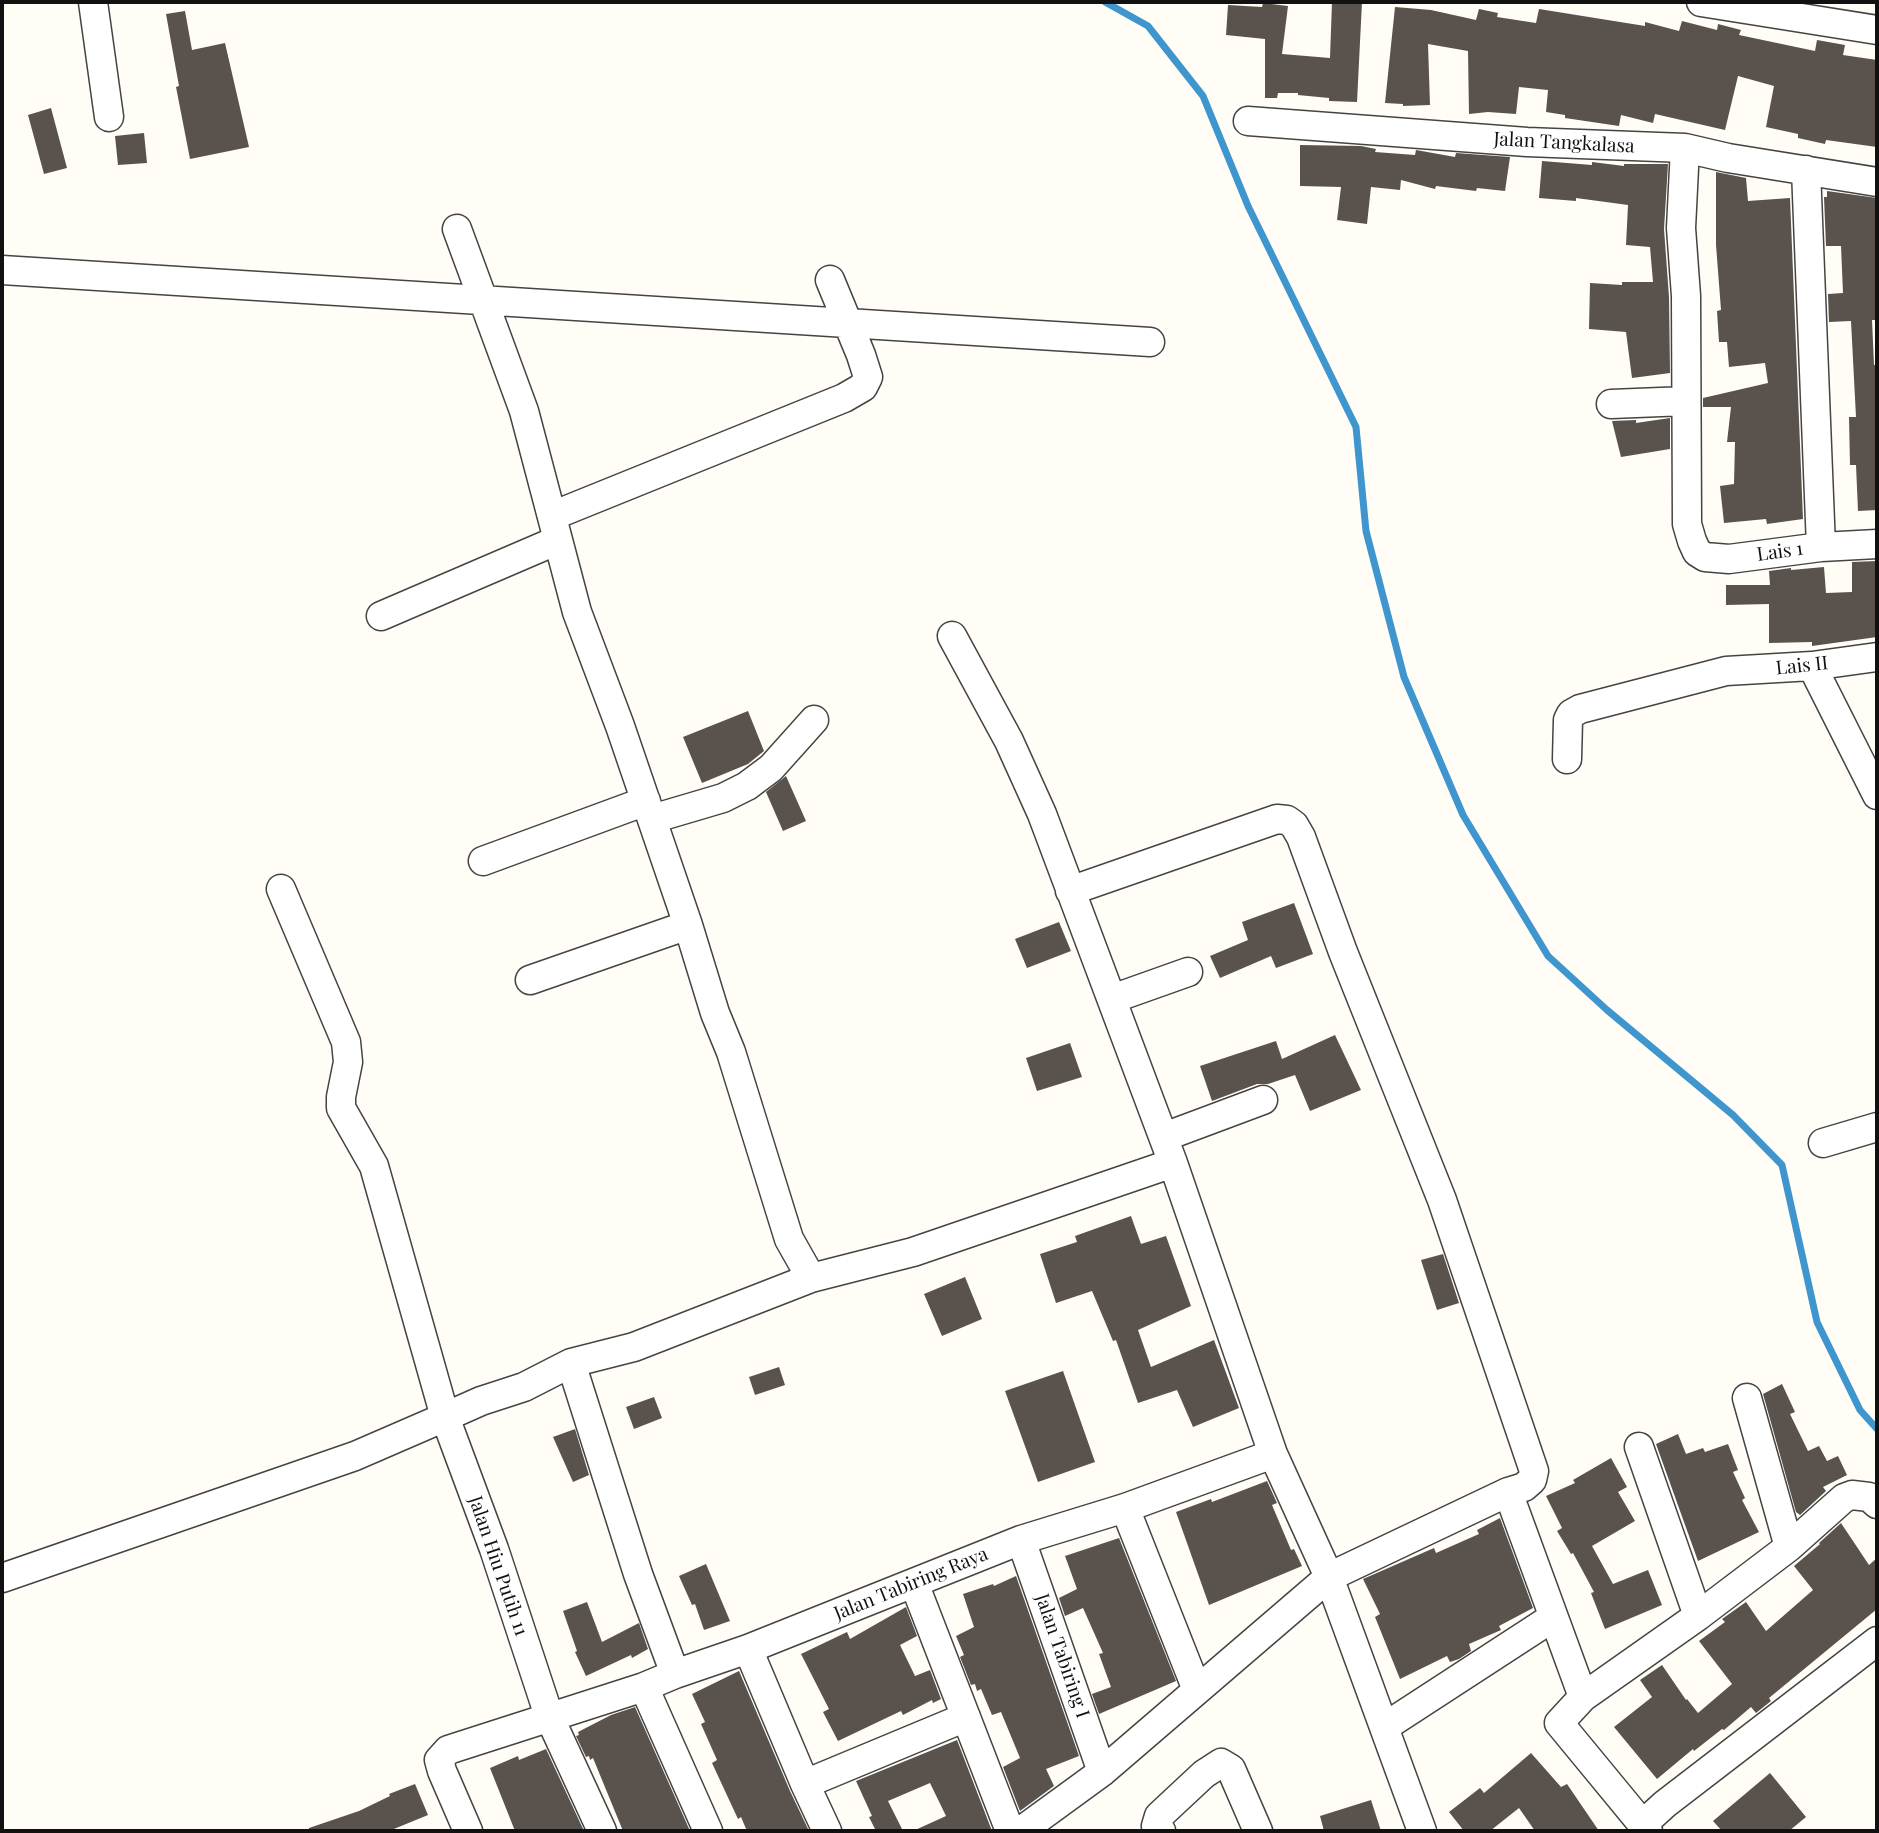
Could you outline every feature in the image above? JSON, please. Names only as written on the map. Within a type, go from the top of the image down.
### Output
[{"type":"street","points":[[93,2],[109,117]]},
{"type":"street","points":[[1702,2],[1877,30]]},
{"type":"street","name":"Jalan Tangkalasa","points":[[1248,121],[1527,142],[1685,148],[1728,158],[1877,182]]},
{"type":"street","points":[[1612,404],[1686,401],[1686,296],[1681,228],[1685,148]]},
{"type":"street","points":[[1806,170],[1821,547]]},
{"type":"street","points":[[457,229],[524,411],[577,612],[620,726],[688,925],[789,1239],[811,1278]]},
{"type":"street","points":[[2,270],[1150,342]]},
{"type":"street","points":[[381,616],[555,528],[863,387],[868,377],[830,280]]},
{"type":"street","name":"Lais 1","points":[[1686,401],[1687,524],[1697,552],[1705,557],[1730,559],[1821,547],[1877,544]]},
{"type":"street","points":[[952,636],[1009,741],[1042,814],[1164,1137],[1273,1454],[1329,1577],[1422,1831]]},
{"type":"street","name":"Lais II","points":[[1567,759],[1568,720],[1571,714],[1580,709],[1726,671],[1812,666],[1877,657]]},
{"type":"street","points":[[1812,666],[1877,795]]},
{"type":"street","points":[[483,861],[649,810],[723,798],[747,786],[771,768],[814,720]]},
{"type":"street","points":[[1021,1831],[1102,1772],[1329,1577],[1508,1492],[1524,1487],[1532,1480],[1534,1471],[1442,1200],[1343,952],[1301,837],[1294,825],[1287,820],[1278,819],[1070,891]]},
{"type":"street","name":"Jalan Hiu Putih 11","points":[[281,890],[346,1042],[348,1062],[341,1108],[374,1166],[445,1417],[494,1549],[549,1716],[602,1831]]},
{"type":"street","points":[[530,981],[688,925]]},
{"type":"street","points":[[1112,999],[1188,972]]},
{"type":"street","points":[[1164,1137],[1264,1100]]},
{"type":"street","points":[[1823,1143],[1877,1127]]},
{"type":"street","points":[[2,1578],[355,1456],[481,1401],[524,1387],[571,1363],[635,1347],[811,1278],[913,1252],[1173,1163]]},
{"type":"street","points":[[571,1363],[638,1574],[675,1674]]},
{"type":"street","points":[[1746,1398],[1789,1547]]},
{"type":"street","points":[[1639,1447],[1698,1616]]},
{"type":"street","name":"Jalan Tabiring Raya","points":[[468,1831],[439,1760],[448,1750],[644,1688],[1021,1540],[1125,1508],[1273,1454]]},
{"type":"street","points":[[1508,1492],[1583,1697]]},
{"type":"street","points":[[1877,1504],[1869,1497],[1852,1495],[1843,1499],[1789,1547],[1698,1616],[1583,1697],[1559,1723],[1646,1828],[1665,1804],[1877,1641]]},
{"type":"street","points":[[1125,1508],[1197,1690]]},
{"type":"street","name":"Jalan Tabiring I","points":[[1021,1540],[1102,1772]]},
{"type":"street","points":[[914,1583],[1010,1831]]},
{"type":"street","points":[[1385,1726],[1552,1618]]},
{"type":"street","points":[[748,1649],[804,1784],[827,1831]]},
{"type":"street","points":[[644,1688],[708,1831]]},
{"type":"street","points":[[804,1784],[966,1717]]},
{"type":"street","points":[[1161,1831],[1156,1826],[1159,1816],[1204,1774],[1221,1763],[1231,1769],[1258,1831]]},
{"type":"building","points":[[1332,2],[1362,2],[1357,102],[1329,101],[1329,98],[1298,93],[1278,93],[1277,98],[1265,98],[1265,39],[1226,35],[1228,5],[1262,7],[1263,3],[1288,6],[1282,54],[1330,58]]},
{"type":"building","points":[[1395,7],[1431,10],[1476,20],[1479,9],[1498,13],[1497,17],[1536,23],[1539,9],[1645,26],[1645,22],[1679,31],[1682,21],[1717,30],[1718,24],[1741,30],[1739,35],[1815,51],[1817,40],[1845,45],[1843,55],[1877,60],[1877,147],[1826,140],[1825,144],[1798,138],[1798,134],[1766,127],[1774,86],[1738,76],[1725,130],[1655,114],[1653,123],[1621,115],[1619,126],[1565,118],[1565,115],[1546,112],[1548,90],[1519,87],[1516,114],[1469,114],[1468,51],[1428,44],[1430,105],[1403,106],[1385,103]]},
{"type":"building","points":[[185,11],[192,50],[225,43],[249,147],[190,159],[166,14]]},
{"type":"building","points":[[51,108],[67,168],[44,174],[28,115]]},
{"type":"building","points":[[144,133],[147,163],[118,165],[115,136]]},
{"type":"building","points":[[1300,145],[1361,146],[1376,149],[1375,152],[1415,155],[1416,150],[1455,157],[1456,153],[1510,157],[1505,191],[1436,186],[1435,189],[1401,180],[1400,190],[1371,187],[1367,224],[1337,220],[1341,187],[1300,186]]},
{"type":"building","points":[[1542,161],[1624,166],[1668,164],[1664,229],[1669,297],[1670,373],[1632,378],[1626,332],[1589,329],[1590,283],[1622,285],[1622,282],[1653,282],[1650,247],[1626,245],[1628,205],[1576,198],[1576,201],[1539,198]]},
{"type":"building","points":[[1716,172],[1746,178],[1748,201],[1790,198],[1803,519],[1767,524],[1766,519],[1724,523],[1720,486],[1734,484],[1735,442],[1727,442],[1731,407],[1703,407],[1703,398],[1768,383],[1765,363],[1729,367],[1727,342],[1719,342],[1717,311],[1721,310],[1716,245]]},
{"type":"building","points":[[1827,191],[1877,198],[1877,320],[1872,320],[1874,365],[1877,365],[1877,510],[1858,511],[1856,465],[1850,465],[1849,417],[1856,417],[1851,321],[1829,322],[1828,294],[1843,293],[1841,246],[1826,246],[1824,197],[1827,197]]},
{"type":"building","points":[[1670,418],[1670,449],[1621,457],[1612,421],[1636,420],[1636,423]]},
{"type":"building","points":[[1877,561],[1877,637],[1812,646],[1812,642],[1769,643],[1769,604],[1726,605],[1726,585],[1770,585],[1769,571],[1791,568],[1824,567],[1826,593],[1852,592],[1852,562]]},
{"type":"building","points":[[748,711],[764,751],[748,764],[702,783],[683,737]]},
{"type":"building","points":[[786,776],[806,821],[783,831],[766,792]]},
{"type":"building","points":[[1294,903],[1313,954],[1276,968],[1271,956],[1220,978],[1210,956],[1248,940],[1242,922]]},
{"type":"building","points":[[1059,922],[1071,951],[1027,968],[1015,939]]},
{"type":"building","points":[[1335,1035],[1361,1090],[1310,1111],[1295,1075],[1268,1084],[1257,1084],[1212,1101],[1200,1066],[1276,1041],[1282,1059]]},
{"type":"building","points":[[1070,1043],[1082,1077],[1037,1091],[1026,1058]]},
{"type":"building","points":[[1131,1216],[1141,1244],[1166,1236],[1191,1306],[1138,1330],[1151,1367],[1214,1340],[1239,1408],[1193,1427],[1177,1390],[1138,1403],[1116,1340],[1113,1341],[1092,1291],[1056,1303],[1040,1254],[1077,1242],[1075,1236]]},
{"type":"building","points":[[1443,1254],[1459,1303],[1437,1310],[1421,1260]]},
{"type":"building","points":[[965,1277],[982,1319],[942,1336],[924,1294]]},
{"type":"building","points":[[779,1367],[785,1385],[755,1395],[749,1377]]},
{"type":"building","points":[[1063,1371],[1095,1462],[1038,1482],[1005,1391]]},
{"type":"building","points":[[1782,1384],[1795,1412],[1790,1414],[1808,1451],[1819,1446],[1827,1461],[1838,1456],[1847,1475],[1823,1487],[1826,1491],[1800,1515],[1796,1512],[1763,1394]]},
{"type":"building","points":[[654,1397],[662,1418],[634,1429],[626,1407]]},
{"type":"building","points":[[575,1429],[589,1475],[573,1482],[553,1437]]},
{"type":"building","points":[[1678,1434],[1686,1454],[1703,1448],[1705,1452],[1728,1444],[1738,1470],[1733,1472],[1745,1498],[1742,1500],[1759,1532],[1698,1561],[1656,1444]]},
{"type":"building","points":[[1611,1458],[1627,1487],[1618,1492],[1635,1521],[1592,1546],[1613,1584],[1648,1570],[1662,1605],[1605,1629],[1591,1593],[1594,1592],[1573,1553],[1571,1554],[1557,1531],[1562,1528],[1546,1496],[1575,1483],[1573,1480]]},
{"type":"building","points":[[1267,1481],[1277,1503],[1272,1505],[1291,1550],[1294,1549],[1302,1566],[1209,1605],[1176,1512],[1211,1499],[1212,1502]]},
{"type":"building","points":[[1500,1518],[1533,1608],[1499,1626],[1501,1630],[1469,1644],[1471,1651],[1459,1659],[1450,1662],[1447,1656],[1400,1679],[1375,1617],[1380,1614],[1363,1579],[1434,1548],[1436,1553],[1479,1534],[1477,1530]]},
{"type":"building","points":[[1841,1523],[1869,1565],[1877,1558],[1877,1609],[1769,1698],[1771,1701],[1756,1713],[1751,1707],[1657,1779],[1614,1727],[1652,1697],[1640,1680],[1662,1665],[1698,1713],[1732,1684],[1699,1641],[1725,1622],[1722,1619],[1746,1602],[1766,1631],[1813,1590],[1794,1566]]},
{"type":"building","points":[[1119,1538],[1176,1681],[1099,1714],[1092,1694],[1111,1687],[1099,1654],[1103,1653],[1083,1608],[1065,1616],[1059,1598],[1077,1589],[1065,1556]]},
{"type":"building","points":[[706,1564],[730,1621],[704,1630],[695,1604],[692,1605],[679,1576]]},
{"type":"building","points":[[1016,1576],[1079,1756],[1046,1769],[1054,1786],[1020,1811],[1003,1767],[1020,1758],[1001,1712],[992,1715],[981,1689],[977,1691],[975,1684],[971,1685],[960,1657],[964,1655],[956,1636],[974,1627],[963,1594],[993,1584],[994,1586]]},
{"type":"building","points":[[587,1602],[602,1642],[639,1623],[648,1649],[586,1676],[575,1652],[577,1651],[563,1611]]},
{"type":"building","points":[[906,1607],[917,1636],[900,1645],[915,1676],[930,1670],[941,1699],[933,1703],[932,1700],[903,1715],[901,1711],[838,1741],[823,1712],[829,1709],[801,1654],[847,1632],[850,1639]]},
{"type":"building","points":[[739,1671],[809,1831],[747,1831],[741,1817],[738,1819],[712,1763],[717,1760],[701,1724],[705,1722],[692,1694]]},
{"type":"building","points":[[635,1707],[690,1831],[623,1831],[593,1758],[590,1760],[589,1756],[586,1757],[576,1736],[579,1735],[578,1732],[611,1715]]},
{"type":"building","points":[[957,1740],[992,1831],[913,1831],[946,1816],[930,1783],[888,1801],[903,1831],[876,1831],[856,1781]]},
{"type":"building","points":[[546,1749],[584,1831],[515,1831],[490,1768],[518,1756],[519,1760]]},
{"type":"building","points":[[1531,1753],[1561,1787],[1567,1784],[1599,1831],[1535,1831],[1519,1808],[1490,1831],[1464,1831],[1449,1812],[1480,1788],[1484,1793]]},
{"type":"building","points":[[1770,1773],[1806,1817],[1789,1831],[1722,1831],[1713,1821]]},
{"type":"building","points":[[415,1784],[428,1815],[389,1831],[309,1831],[309,1828],[359,1811],[390,1796],[389,1794]]},
{"type":"building","points":[[1371,1800],[1381,1831],[1324,1831],[1320,1816]]},
{"type":"waterway","points":[[1105,2],[1148,26],[1203,96],[1248,206],[1356,427],[1366,531],[1404,677],[1463,815],[1548,956],[1607,1010],[1733,1115],[1782,1165],[1817,1322],[1860,1410],[1877,1429]]}]
